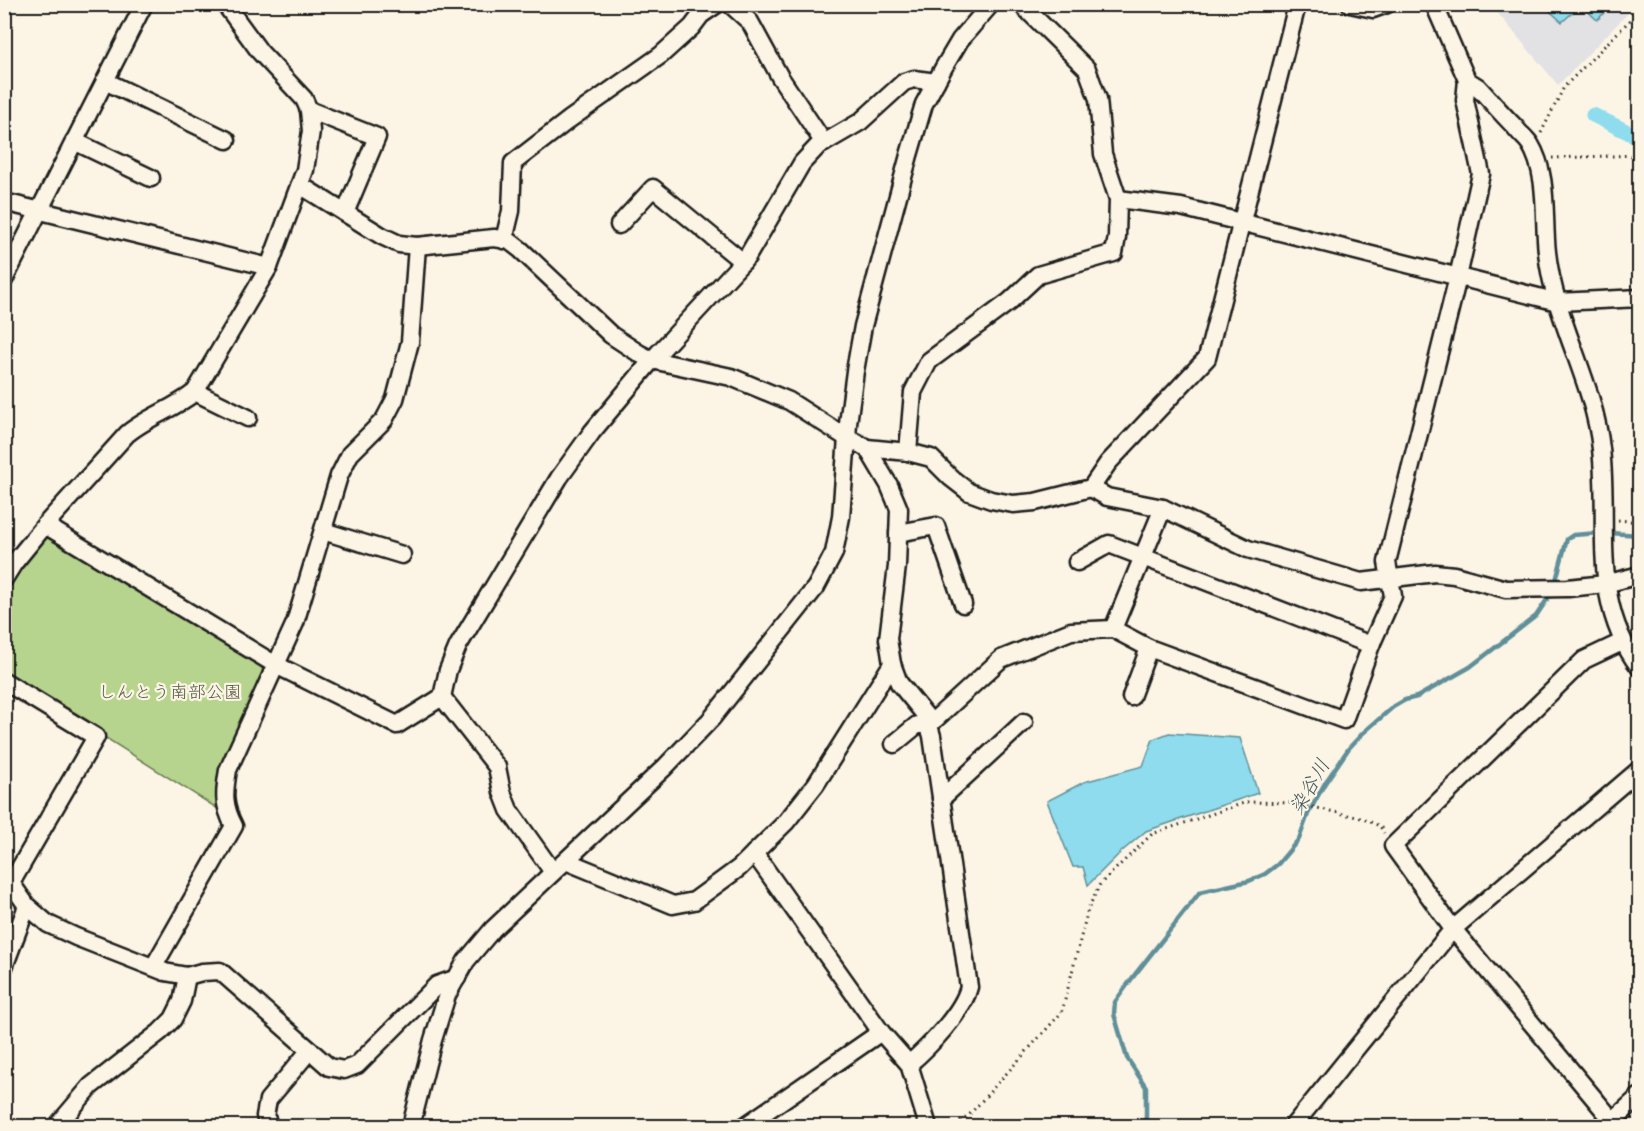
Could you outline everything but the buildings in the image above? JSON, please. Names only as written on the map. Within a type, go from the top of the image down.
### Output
[{"type":"street","points":[[4,280],[144,4]]},
{"type":"street","points":[[4,579],[45,525],[127,434],[135,427],[195,393],[269,267],[305,171],[311,131],[309,110],[304,99],[260,52],[225,4]]},
{"type":"street","points":[[504,240],[511,211],[513,163],[570,119],[661,55],[692,27],[701,15],[717,4]]},
{"type":"street","points":[[730,4],[750,22],[780,76],[824,143]]},
{"type":"street","points":[[411,1126],[447,995],[466,961],[494,929],[665,767],[712,718],[816,587],[834,553],[841,517],[847,438],[863,326],[909,155],[924,104],[960,40],[991,4]]},
{"type":"street","points":[[908,452],[913,392],[929,362],[1009,302],[1038,275],[1114,253],[1117,237],[1118,199],[1103,154],[1098,99],[1087,69],[1021,4]]},
{"type":"street","points":[[300,184],[391,241],[417,246],[494,238],[504,240],[521,250],[611,334],[652,360],[731,377],[789,400],[847,438],[867,448],[908,452],[931,459],[969,492],[991,500],[1013,504],[1035,502],[1090,488],[1108,463],[1207,358],[1296,9],[1301,4]]},
{"type":"street","points":[[1350,4],[1373,9],[1387,4]]},
{"type":"street","points":[[894,744],[917,725],[929,725],[1001,659],[1071,631],[1113,629],[1149,648],[1344,720],[1371,645],[1393,596],[1387,562],[1458,277],[1481,174],[1465,100],[1467,80],[1434,4]]},
{"type":"street","points":[[45,525],[276,665],[397,725],[442,697],[448,670],[458,646],[559,478],[592,432],[652,360],[743,262],[766,227],[802,163],[824,143],[860,122],[904,82],[914,80],[936,82]]},
{"type":"street","points":[[1467,80],[1478,87],[1533,152],[1543,188],[1547,252],[1558,302],[1597,418],[1605,518],[1605,584],[1610,611],[1622,642],[1640,668]]},
{"type":"street","points":[[105,81],[227,140]]},
{"type":"street","points":[[309,110],[378,137],[345,213]]},
{"type":"street","points":[[74,141],[152,178]]},
{"type":"street","points":[[619,225],[653,188],[743,262]]},
{"type":"street","points":[[1118,199],[1181,207],[1558,302],[1640,298]]},
{"type":"street","points":[[4,202],[269,267]]},
{"type":"street","points":[[154,966],[234,826],[226,810],[225,788],[228,770],[295,623],[339,476],[350,454],[384,420],[394,399],[411,342],[417,246]]},
{"type":"street","points":[[195,393],[248,418]]},
{"type":"street","points":[[867,448],[890,485],[899,509],[897,566],[888,639],[892,664],[899,683],[926,716],[929,725],[948,837],[955,905],[969,987],[966,999],[927,1048],[909,1064]]},
{"type":"street","points":[[1090,488],[1107,497],[1163,508],[1248,549],[1360,582],[1435,573],[1454,575],[1506,589],[1568,588],[1605,584],[1640,575]]},
{"type":"street","points":[[1113,629],[1163,508]]},
{"type":"street","points":[[898,533],[936,526],[963,604]]},
{"type":"street","points":[[322,531],[402,555]]},
{"type":"street","points":[[1077,562],[1109,544],[1371,645]]},
{"type":"street","points":[[1622,642],[1584,660],[1393,846],[1453,929],[1610,1124],[1640,1096]]},
{"type":"street","points":[[1131,697],[1149,648]]},
{"type":"street","points":[[566,861],[673,905],[694,901],[739,868],[786,822],[816,784],[892,664]]},
{"type":"street","points":[[4,681],[96,737],[8,882],[27,906],[48,924],[165,972],[187,976],[220,971],[329,1067],[344,1070],[357,1065],[437,985],[457,978]]},
{"type":"street","points":[[442,697],[496,767],[509,810],[553,872]]},
{"type":"street","points":[[941,799],[1024,722]]},
{"type":"street","points":[[1293,1126],[1453,929],[1640,769]]},
{"type":"street","points":[[754,853],[881,1032],[909,1064],[928,1126]]},
{"type":"street","points":[[4,967],[27,906]]},
{"type":"street","points":[[57,1126],[91,1086],[160,1032],[173,1019],[182,1001],[187,976]]},
{"type":"street","points":[[745,1126],[881,1032]]},
{"type":"street","points":[[270,1126],[265,1116],[268,1100],[310,1050]]},
{"type":"path","points":[[1640,10],[1564,87],[1533,152],[1640,155]]},
{"type":"path","points":[[1605,518],[1640,522]]},
{"type":"path","points":[[956,1126],[969,1115],[1062,1012],[1088,909],[1100,884],[1152,834],[1246,802],[1295,803],[1361,818],[1380,826],[1393,846]]},
{"type":"shaded area","points":[[1491,5],[1636,5],[1558,85]]},
{"type":"green space","name":"しんとう南部公園","points":[[48,534],[263,663],[262,673],[227,756],[219,791],[218,809],[5,674],[4,597],[10,578],[40,537]]},
{"type":"water","points":[[1543,5],[1581,5],[1562,22]]},
{"type":"water","points":[[1581,5],[1612,5],[1597,20]]},
{"type":"water","points":[[1169,733],[1240,738],[1258,793],[1146,831],[1088,885],[1083,867],[1073,867],[1047,801],[1084,782],[1143,766],[1153,739]]},
{"type":"waterway","points":[[1593,115],[1640,138]]},
{"type":"waterway","name":"染谷川","points":[[1555,584],[1567,539],[1573,535],[1600,533]]},
{"type":"waterway","name":"染谷川","points":[[1609,533],[1640,535]]},
{"type":"waterway","name":"染谷川","points":[[1140,1126],[1146,1118],[1146,1087],[1127,1058],[1114,1014],[1115,1002],[1133,977],[1200,892],[1249,881],[1265,874],[1278,864],[1299,839],[1308,814],[1325,783],[1349,748],[1363,733],[1393,707],[1405,700],[1417,697],[1470,667],[1536,616],[1552,592]]}]
